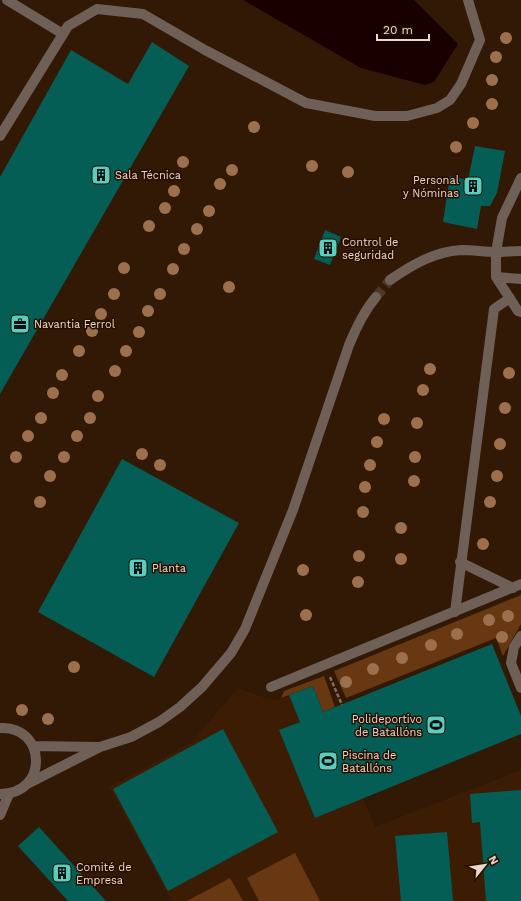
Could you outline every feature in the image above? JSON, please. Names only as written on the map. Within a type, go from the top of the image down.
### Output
[{"type":"street","points":[[7,0],[63,34]]},
{"type":"street","points":[[0,136],[68,26],[99,4],[143,14],[205,50],[306,103],[375,116],[407,116],[437,108],[450,100],[461,84],[480,40],[468,0]]},
{"type":"street","points":[[521,178],[502,218],[496,252],[496,277],[518,311],[521,312]]},
{"type":"street","points":[[390,280],[419,262],[446,252],[461,250],[496,252],[521,251]]},
{"type":"street","points":[[496,277],[521,279]]},
{"type":"street","points":[[0,813],[4,794],[20,790],[29,783],[100,747],[131,737],[159,722],[180,707],[202,687],[231,653],[245,629],[293,510],[349,345],[368,307],[376,297]]},
{"type":"street","points":[[455,612],[460,562],[494,309],[510,298]]},
{"type":"street","points":[[460,562],[517,586]]},
{"type":"street","points":[[271,687],[517,586]]},
{"type":"street","points":[[521,636],[514,647],[511,663],[521,688]]},
{"type":"street","points":[[0,728],[18,731],[27,737],[34,746],[36,765],[34,775],[29,783]]},
{"type":"street","points":[[34,746],[100,747]]},
{"type":"path","points":[[325,665],[342,705]]},
{"type":"shaded area","points":[[243,0],[414,0],[458,44],[434,82],[425,85],[361,68]]},
{"type":"shaded area","points":[[521,595],[521,624],[503,656],[496,638],[346,698],[334,671]]},
{"type":"shaded area","points":[[324,676],[335,707],[323,712],[313,686],[281,698],[284,691]]},
{"type":"shaded area","points":[[313,686],[323,712],[279,730],[315,818],[363,798],[375,827],[521,770],[521,901],[172,901],[109,787],[191,743],[238,688],[266,698],[277,700]]},
{"type":"shaded area","points":[[295,853],[320,901],[259,901],[247,878]]},
{"type":"shaded area","points":[[230,878],[243,901],[187,901]]},
{"type":"building","points":[[152,42],[189,66],[0,394],[0,177],[71,50],[128,84]]},
{"type":"building","name":"Personal y Nóminas","points":[[475,146],[505,151],[497,193],[490,206],[481,206],[477,229],[443,222],[450,176],[468,180]]},
{"type":"building","name":"Control de seguridad","points":[[325,230],[341,237],[330,265],[314,259]]},
{"type":"building","name":"Planta","points":[[122,459],[239,523],[154,677],[38,612]]},
{"type":"building","name":"Polideportivo de Batallóns","points":[[492,644],[521,716],[521,734],[315,818],[279,730],[300,722],[289,695],[313,686],[323,712]]},
{"type":"building","points":[[223,729],[278,832],[168,891],[113,789]]},
{"type":"building","points":[[521,790],[521,901],[486,901],[480,822],[472,823],[470,794]]},
{"type":"building","name":"Comité de Empresa","points":[[39,827],[106,901],[68,901],[18,846]]},
{"type":"building","points":[[447,832],[453,901],[401,901],[395,836]]},
{"type":"tunnel","points":[[376,297],[390,280]]},
{"type":"place","name":"Sala Técnica","points":[[101,175]]},
{"type":"place","name":"Personal y Nóminas","points":[[473,186]]},
{"type":"place","name":"Control de seguridad","points":[[328,248]]},
{"type":"place","name":"Navantia Ferrol","points":[[20,324]]},
{"type":"place","name":"Planta","points":[[138,568]]},
{"type":"place","name":"Polideportivo de Batallóns","points":[[436,725]]},
{"type":"place","name":"Piscina de Batallóns","points":[[328,761]]},
{"type":"place","name":"Comité de Empresa","points":[[62,873]]}]
